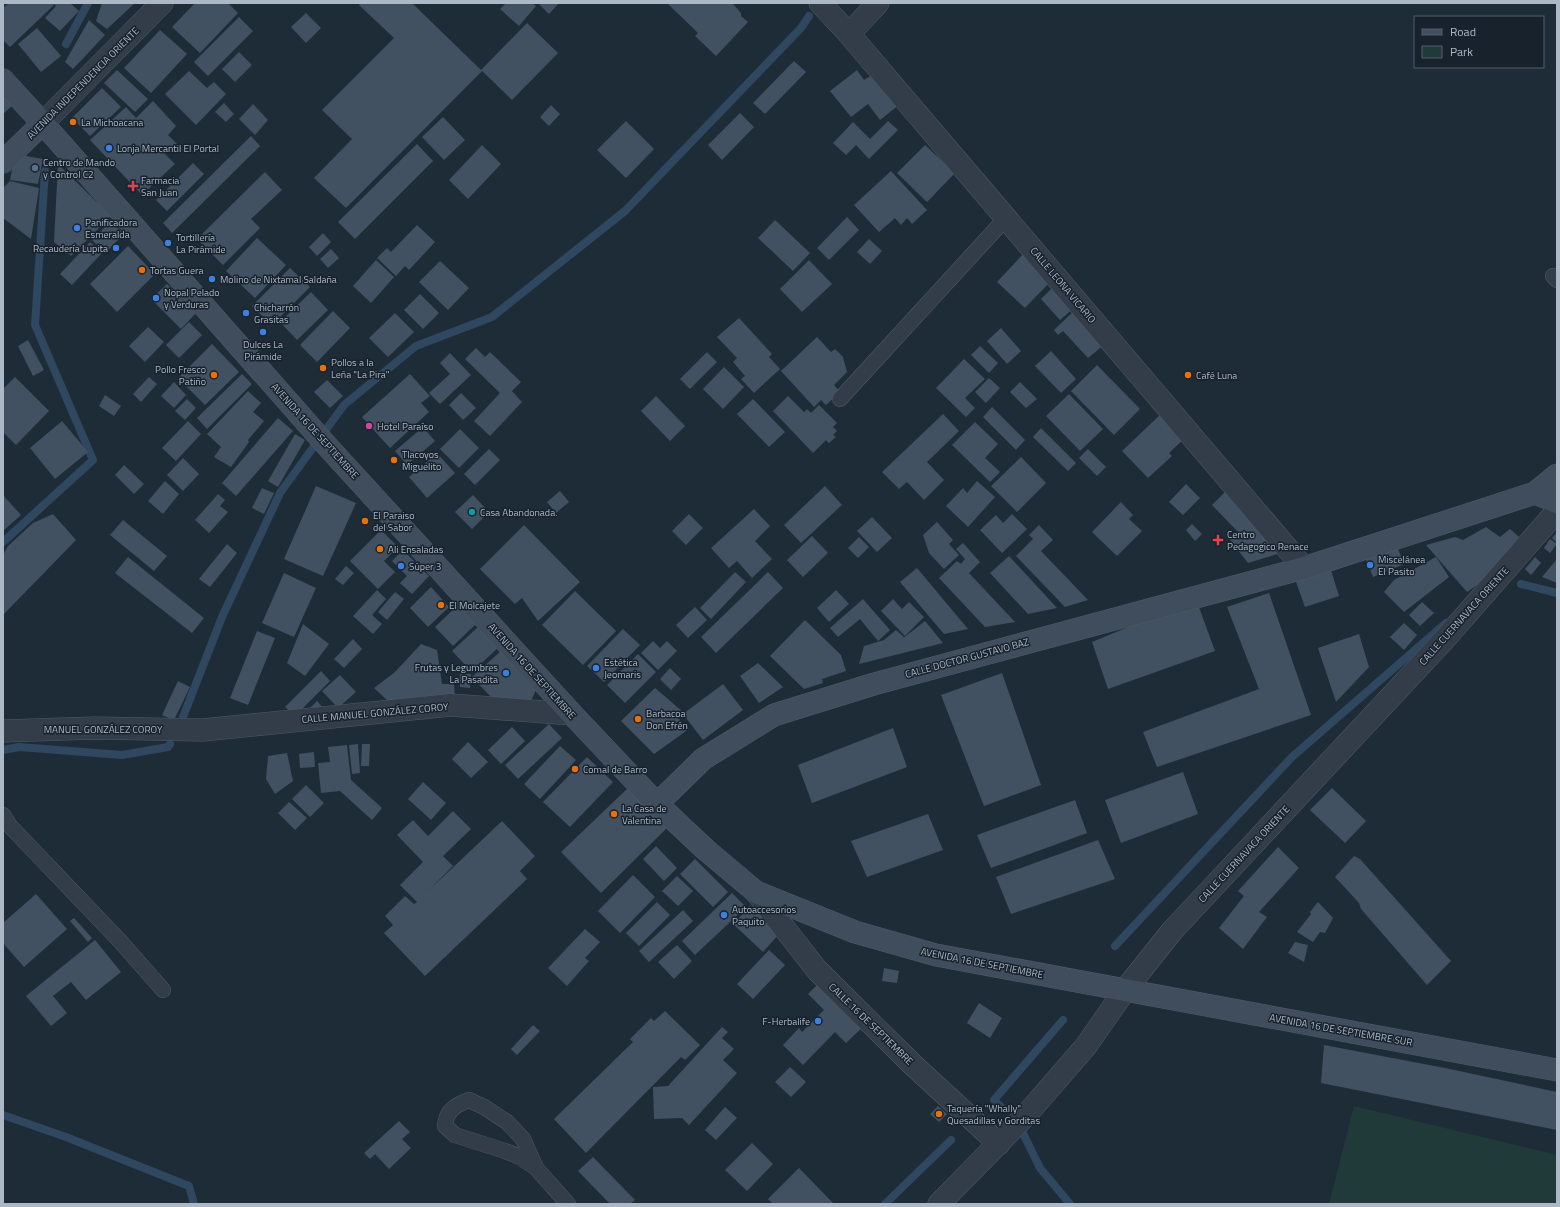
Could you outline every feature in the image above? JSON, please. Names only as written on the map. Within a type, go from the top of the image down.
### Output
[{"type":"main road","name":"AVENIDA 16 DE SEPTIEMBRE","points":[[3,80],[43,123],[326,444],[572,714],[657,804],[706,850],[756,892],[855,932],[936,955],[1125,990]]},
{"type":"main road","name":"AVENIDA INDEPENDENCIA ORIENTE","points":[[3,162],[43,123]]},
{"type":"main road","points":[[1557,475],[1535,493],[1557,502]]},
{"type":"main road","name":"CALLE DOCTOR GUSTAVO BAZ","points":[[657,804],[704,759],[774,715],[881,682],[1304,568],[1535,493]]},
{"type":"main road","name":"AVENIDA 16 DE SEPTIEMBRE SUR","points":[[1125,990],[1557,1070]]},
{"type":"street","name":"AVENIDA INDEPENDENCIA ORIENTE","points":[[43,123],[162,3]]},
{"type":"street","name":"CALLE LEONA VICARIO","points":[[820,3],[849,34],[1304,568]]},
{"type":"street","points":[[849,34],[878,3]]},
{"type":"street","name":"CALLE CUERNAVACA ORIENTE","points":[[939,1204],[1027,1114],[1086,1046],[1125,990],[1172,931],[1443,641],[1557,511]]},
{"type":"street","name":"CALLE MANUEL GONZÁLEZ COROY","points":[[203,730],[451,706],[572,714]]},
{"type":"street","name":"MANUEL GONZÁLEZ COROY","points":[[3,731],[95,728],[203,730]]},
{"type":"street","name":"CALLE 16 DE SEPTIEMBRE","points":[[756,892],[817,970],[913,1065],[999,1144]]},
{"type":"lane","points":[[840,399],[1006,218]]},
{"type":"lane","points":[[3,815],[10,826],[115,935],[163,990]]},
{"type":"lane","points":[[536,1168],[523,1139],[507,1122],[484,1107],[469,1100],[458,1104],[446,1117],[445,1126],[455,1135],[506,1151],[520,1157],[536,1168],[568,1204]]},
{"type":"green space","points":[[1354,1106],[1557,1155],[1557,1204],[1329,1204]]},
{"type":"building","points":[[9,3],[52,3],[54,5],[10,47],[3,40],[3,8]]},
{"type":"building","points":[[53,3],[70,3],[79,11],[60,31],[45,18],[56,6]]},
{"type":"building","points":[[102,3],[135,3],[107,29],[96,21]]},
{"type":"building","points":[[195,3],[228,3],[238,13],[200,53],[172,27]]},
{"type":"building","points":[[361,3],[412,3],[481,70],[527,23],[558,53],[512,100],[482,71],[346,208],[314,178],[352,139],[322,110],[394,38],[359,5]]},
{"type":"building","points":[[506,3],[532,3],[536,6],[519,26],[500,9]]},
{"type":"building","points":[[559,3],[549,14],[539,4]]},
{"type":"building","points":[[667,3],[734,3],[733,4],[741,13],[741,16],[748,22],[716,56],[695,36],[698,33]]},
{"type":"building","points":[[306,13],[321,28],[306,43],[291,27]]},
{"type":"building","points":[[239,17],[253,31],[208,76],[194,62]]},
{"type":"building","points":[[89,20],[105,35],[73,69],[65,62]]},
{"type":"building","points":[[37,28],[61,56],[41,72],[18,44]]},
{"type":"building","points":[[160,30],[187,54],[151,93],[124,68]]},
{"type":"building","points":[[239,52],[252,65],[235,82],[222,69]]},
{"type":"building","points":[[794,61],[806,72],[765,114],[753,103]]},
{"type":"building","points":[[117,70],[148,99],[135,112],[104,83]]},
{"type":"building","points":[[857,70],[864,80],[875,73],[899,105],[880,120],[868,104],[851,117],[830,91]]},
{"type":"building","points":[[189,71],[207,88],[214,82],[226,94],[196,125],[165,94]]},
{"type":"building","points":[[102,88],[121,107],[90,136],[72,118]]},
{"type":"building","points":[[3,92],[14,104],[3,114]]},
{"type":"building","points":[[153,101],[176,126],[168,135],[177,144],[165,154],[175,164],[142,195],[90,140],[126,107],[136,118]]},
{"type":"building","points":[[224,103],[234,114],[226,122],[215,112]]},
{"type":"building","points":[[253,104],[268,120],[255,135],[239,119]]},
{"type":"building","points":[[551,105],[560,114],[549,126],[540,117]]},
{"type":"building","points":[[740,113],[754,127],[722,160],[708,145]]},
{"type":"building","points":[[443,117],[465,140],[444,160],[422,137]]},
{"type":"building","points":[[626,121],[654,149],[626,178],[597,150]]},
{"type":"building","points":[[888,121],[898,130],[869,159],[856,145],[846,155],[833,143],[853,122],[870,139]]},
{"type":"building","points":[[251,136],[260,146],[172,233],[163,223]]},
{"type":"building","points":[[417,144],[433,161],[355,239],[338,222]]},
{"type":"building","points":[[482,145],[501,164],[468,199],[449,180]]},
{"type":"building","points":[[925,145],[955,173],[927,202],[897,173]]},
{"type":"building","points":[[15,154],[43,159],[38,184],[10,180]]},
{"type":"building","points":[[193,163],[204,174],[167,211],[156,200]]},
{"type":"building","points":[[58,164],[111,216],[71,256],[54,242]]},
{"type":"building","points":[[891,171],[927,210],[912,224],[907,218],[901,225],[895,218],[879,232],[854,205]]},
{"type":"building","points":[[265,172],[282,190],[251,219],[260,228],[223,265],[197,239]]},
{"type":"building","points":[[10,181],[39,188],[31,239],[3,218],[3,188]]},
{"type":"building","points":[[847,217],[859,230],[829,260],[817,248]]},
{"type":"building","points":[[775,220],[810,253],[793,271],[758,238]]},
{"type":"building","points":[[111,221],[124,234],[105,253],[92,240]]},
{"type":"building","points":[[417,225],[435,242],[409,270],[405,266],[396,276],[377,258],[387,248],[391,252]]},
{"type":"building","points":[[323,233],[331,242],[317,256],[309,247]]},
{"type":"building","points":[[257,238],[286,265],[255,298],[226,271]]},
{"type":"building","points":[[869,239],[882,251],[870,264],[857,252]]},
{"type":"building","points":[[90,242],[102,253],[72,285],[60,274]]},
{"type":"building","points":[[128,246],[155,274],[117,312],[90,284]]},
{"type":"building","points":[[331,249],[339,258],[328,268],[320,259]]},
{"type":"building","points":[[1024,253],[1052,280],[1025,308],[997,282]]},
{"type":"building","points":[[376,260],[394,277],[371,303],[353,286]]},
{"type":"building","points":[[809,260],[832,284],[802,312],[780,289]]},
{"type":"building","points":[[440,261],[469,288],[448,310],[419,282]]},
{"type":"building","points":[[290,268],[310,287],[272,325],[252,306]]},
{"type":"building","points":[[167,284],[196,313],[181,329],[151,299]]},
{"type":"building","points":[[1055,285],[1075,307],[1060,320],[1041,299]]},
{"type":"building","points":[[311,292],[328,310],[297,340],[280,322]]},
{"type":"building","points":[[420,294],[439,313],[423,329],[404,310]]},
{"type":"building","points":[[1075,310],[1105,344],[1088,358],[1063,331],[1058,335],[1054,330]]},
{"type":"building","points":[[333,311],[350,328],[317,362],[300,345]]},
{"type":"building","points":[[395,313],[414,332],[388,357],[369,338]]},
{"type":"building","points":[[739,318],[772,354],[769,357],[780,369],[754,393],[741,379],[745,376],[733,362],[737,358],[717,337]]},
{"type":"building","points":[[189,322],[202,335],[179,358],[166,345]]},
{"type":"building","points":[[148,327],[164,342],[145,362],[129,346]]},
{"type":"building","points":[[1001,328],[1021,351],[1007,364],[987,341]]},
{"type":"building","points":[[817,337],[831,352],[835,349],[843,357],[847,372],[834,385],[840,392],[826,405],[821,400],[814,407],[781,371]]},
{"type":"building","points":[[28,340],[44,370],[33,376],[18,346]]},
{"type":"building","points":[[212,344],[239,372],[205,405],[178,378]]},
{"type":"building","points":[[980,346],[998,363],[989,373],[971,355]]},
{"type":"building","points":[[476,348],[485,357],[490,352],[521,382],[512,391],[522,402],[490,436],[474,421],[500,393],[465,359]]},
{"type":"building","points":[[1051,351],[1076,379],[1061,393],[1035,366]]},
{"type":"building","points":[[707,352],[717,362],[690,389],[680,379]]},
{"type":"building","points":[[450,353],[471,375],[440,404],[429,393],[450,374],[440,363]]},
{"type":"building","points":[[964,359],[985,379],[965,398],[975,408],[966,417],[936,388]]},
{"type":"building","points":[[1097,365],[1140,409],[1114,435],[1071,391]]},
{"type":"building","points":[[724,367],[744,387],[723,409],[703,389]]},
{"type":"building","points":[[242,374],[252,384],[207,429],[197,418]]},
{"type":"building","points":[[410,374],[430,396],[421,403],[429,412],[390,448],[362,417]]},
{"type":"building","points":[[15,377],[49,411],[16,445],[3,432],[3,389]]},
{"type":"building","points":[[149,377],[157,384],[141,402],[133,394]]},
{"type":"building","points":[[989,378],[1000,388],[986,403],[975,392]]},
{"type":"building","points":[[327,380],[343,396],[330,408],[314,392]]},
{"type":"building","points":[[174,382],[186,395],[174,408],[161,396]]},
{"type":"building","points":[[1020,382],[1037,399],[1026,408],[1010,392]]},
{"type":"building","points":[[248,391],[261,403],[253,412],[264,421],[248,440],[249,442],[231,467],[214,457],[221,447],[207,434]]},
{"type":"building","points":[[461,393],[476,408],[463,420],[449,405]]},
{"type":"building","points":[[1069,394],[1103,429],[1080,451],[1046,416]]},
{"type":"building","points":[[105,395],[121,406],[114,416],[99,406]]},
{"type":"building","points":[[656,396],[685,426],[670,441],[641,411]]},
{"type":"building","points":[[788,396],[804,412],[807,409],[811,413],[819,405],[837,423],[833,427],[837,431],[833,435],[836,437],[829,443],[826,440],[813,453],[773,411]]},
{"type":"building","points":[[187,399],[196,408],[185,420],[175,411]]},
{"type":"building","points":[[753,399],[785,432],[769,447],[737,414]]},
{"type":"building","points":[[992,407],[1025,440],[1016,450],[983,417]]},
{"type":"building","points":[[1163,412],[1186,437],[1169,453],[1172,456],[1148,478],[1122,451]]},
{"type":"building","points":[[943,414],[959,431],[927,462],[944,480],[924,500],[907,482],[899,489],[882,472]]},
{"type":"building","points":[[278,418],[293,431],[236,496],[222,483]]},
{"type":"building","points":[[62,421],[88,452],[55,479],[30,448]]},
{"type":"building","points":[[188,421],[201,434],[176,461],[162,448]]},
{"type":"building","points":[[975,422],[998,444],[985,458],[1000,472],[990,482],[952,445]]},
{"type":"building","points":[[423,427],[435,441],[407,465],[395,451]]},
{"type":"building","points":[[1041,428],[1076,463],[1068,471],[1033,437]]},
{"type":"building","points":[[460,429],[479,448],[459,468],[440,449]]},
{"type":"building","points":[[295,434],[305,440],[278,487],[268,481]]},
{"type":"building","points":[[489,449],[500,460],[475,485],[464,474]]},
{"type":"building","points":[[1088,449],[1106,467],[1097,476],[1079,458]]},
{"type":"building","points":[[437,453],[455,473],[427,498],[409,477]]},
{"type":"building","points":[[1021,457],[1046,483],[1017,512],[991,486]]},
{"type":"building","points":[[183,458],[199,474],[183,491],[167,475]]},
{"type":"building","points":[[124,465],[144,484],[134,494],[115,475]]},
{"type":"building","points":[[165,481],[179,494],[163,514],[148,501]]},
{"type":"building","points":[[977,481],[995,497],[968,527],[946,506],[963,488],[967,493]]},
{"type":"building","points":[[1186,484],[1200,498],[1183,515],[1169,502]]},
{"type":"building","points":[[316,486],[356,503],[323,576],[284,559]]},
{"type":"building","points":[[825,486],[842,505],[801,543],[784,525]]},
{"type":"building","points":[[262,488],[274,493],[264,514],[252,508]]},
{"type":"building","points":[[560,491],[569,502],[556,513],[547,502]]},
{"type":"building","points":[[1226,491],[1284,552],[1248,563],[1227,536],[1242,536],[1212,505]]},
{"type":"building","points":[[218,494],[225,500],[220,506],[228,512],[209,533],[195,520]]},
{"type":"building","points":[[3,495],[21,515],[3,531]]},
{"type":"building","name":"Casa Abandonada.","points":[[473,495],[489,512],[472,529],[455,512]]},
{"type":"building","points":[[1121,502],[1133,515],[1129,519],[1142,531],[1117,556],[1092,532]]},
{"type":"building","points":[[754,509],[770,526],[755,541],[772,559],[752,578],[737,561],[729,568],[711,548]]},
{"type":"building","points":[[53,514],[76,540],[3,615],[3,555],[8,546],[33,523]]},
{"type":"building","points":[[689,514],[703,528],[686,545],[672,531]]},
{"type":"building","points":[[1012,514],[1027,529],[1002,553],[980,530],[996,515],[1003,523]]},
{"type":"building","points":[[872,517],[892,538],[877,552],[857,531]]},
{"type":"building","points":[[123,520],[167,556],[154,571],[110,535]]},
{"type":"building","points":[[937,522],[953,540],[949,544],[959,555],[944,569],[929,553],[923,535]]},
{"type":"building","points":[[1192,524],[1202,534],[1195,541],[1186,530]]},
{"type":"building","points":[[524,525],[580,582],[538,621],[522,598],[515,604],[480,569]]},
{"type":"building","points":[[1039,525],[1053,540],[1041,551],[1088,600],[1065,607],[1016,556],[1033,539],[1029,535]]},
{"type":"building","points":[[1486,527],[1500,537],[1510,529],[1519,537],[1496,572],[1467,592],[1426,545],[1455,537],[1463,540]]},
{"type":"building","points":[[381,530],[398,547],[384,561],[395,572],[378,589],[350,561]]},
{"type":"building","points":[[1557,532],[1557,541],[1556,542],[1552,538]]},
{"type":"building","points":[[812,536],[828,553],[803,577],[787,560]]},
{"type":"building","points":[[859,537],[869,547],[858,558],[848,548]]},
{"type":"building","points":[[1550,539],[1557,544],[1550,553],[1544,548]]},
{"type":"building","points":[[963,543],[980,562],[969,573],[1015,622],[985,627],[939,578],[957,561],[961,564],[965,559],[956,549]]},
{"type":"building","points":[[227,544],[237,553],[210,587],[199,579]]},
{"type":"building","points":[[1396,544],[1404,564],[1373,577],[1365,557]]},
{"type":"building","points":[[403,550],[429,576],[412,594],[400,583],[407,576],[392,561]]},
{"type":"building","points":[[1009,556],[1057,608],[1028,614],[990,573]]},
{"type":"building","points":[[128,557],[204,618],[192,633],[115,573]]},
{"type":"building","points":[[1436,557],[1449,577],[1404,612],[1384,592],[1394,580]]},
{"type":"building","points":[[1535,557],[1541,563],[1531,575],[1525,569]]},
{"type":"building","points":[[1557,559],[1557,583],[1542,577]]},
{"type":"building","points":[[346,566],[354,573],[343,585],[335,579]]},
{"type":"building","points":[[1330,567],[1339,596],[1305,607],[1295,579]]},
{"type":"building","points":[[917,568],[968,629],[944,634],[900,582]]},
{"type":"building","points":[[735,572],[746,582],[711,619],[700,608]]},
{"type":"building","points":[[768,572],[783,588],[716,653],[701,637]]},
{"type":"building","points":[[284,573],[316,588],[294,637],[262,623]]},
{"type":"building","points":[[431,587],[449,607],[428,627],[410,608]]},
{"type":"building","points":[[377,590],[386,599],[372,615],[382,624],[373,634],[353,616]]},
{"type":"building","points":[[836,590],[849,604],[829,622],[817,608]]},
{"type":"building","points":[[575,591],[616,631],[583,665],[542,625]]},
{"type":"building","points":[[395,592],[404,599],[387,620],[378,612]]},
{"type":"building","points":[[1269,593],[1311,715],[1157,767],[1143,732],[1259,689],[1227,607]]},
{"type":"building","points":[[863,599],[890,630],[878,641],[860,619],[838,637],[830,628]]},
{"type":"building","points":[[893,599],[902,609],[909,602],[924,617],[905,636],[881,611]]},
{"type":"building","points":[[1196,599],[1215,651],[1108,689],[1092,642]]},
{"type":"building","points":[[1422,602],[1434,613],[1420,626],[1409,615]]},
{"type":"building","points":[[459,604],[477,623],[453,646],[435,627]]},
{"type":"building","points":[[695,607],[707,620],[688,638],[676,625]]},
{"type":"building","points":[[805,620],[841,655],[846,671],[822,679],[823,683],[804,689],[770,656]]},
{"type":"building","points":[[925,621],[943,643],[859,664],[864,646],[884,640],[896,630],[904,637],[902,639]]},
{"type":"building","points":[[1404,623],[1417,635],[1404,650],[1390,637]]},
{"type":"building","points":[[303,624],[329,644],[305,676],[287,663]]},
{"type":"building","points":[[480,625],[500,646],[472,672],[452,651]]},
{"type":"building","points":[[623,629],[640,645],[604,682],[587,666]]},
{"type":"building","points":[[257,631],[275,638],[248,705],[230,698]]},
{"type":"building","points":[[1359,634],[1369,667],[1336,702],[1318,648]]},
{"type":"building","points":[[353,639],[362,649],[344,668],[334,659]]},
{"type":"building","points":[[653,641],[660,648],[667,641],[677,651],[658,670],[641,653]]},
{"type":"building","points":[[421,644],[437,650],[442,684],[454,684],[455,699],[388,701],[374,688],[395,672]]},
{"type":"building","points":[[501,651],[536,690],[530,703],[491,697],[472,677]]},
{"type":"building","points":[[638,654],[656,672],[625,703],[607,685]]},
{"type":"building","points":[[758,663],[783,687],[759,703],[740,676]]},
{"type":"building","points":[[670,668],[681,679],[671,690],[660,679]]},
{"type":"building","points":[[321,671],[330,681],[295,716],[285,707]]},
{"type":"building","points":[[1002,673],[1041,785],[984,806],[941,695]]},
{"type":"building","points":[[460,674],[471,674],[470,688],[460,687]]},
{"type":"building","points":[[340,675],[356,692],[338,708],[322,691]]},
{"type":"building","points":[[178,681],[190,687],[174,720],[162,715]]},
{"type":"building","points":[[723,684],[743,710],[703,740],[683,714]]},
{"type":"building","points":[[655,688],[683,712],[678,718],[689,729],[654,754],[621,721]]},
{"type":"building","points":[[317,701],[327,712],[302,716]]},
{"type":"building","points":[[549,724],[562,738],[518,779],[505,765]]},
{"type":"building","points":[[512,727],[525,741],[501,764],[488,750]]},
{"type":"building","points":[[893,728],[907,767],[812,803],[798,765]]},
{"type":"building","points":[[468,742],[488,762],[471,778],[452,759]]},
{"type":"building","points":[[358,744],[360,773],[352,774],[349,745]]},
{"type":"building","points":[[362,744],[370,744],[369,766],[361,766]]},
{"type":"building","points":[[347,745],[351,780],[382,808],[372,820],[340,791],[321,793],[318,763],[330,762],[328,747]]},
{"type":"building","points":[[560,746],[576,760],[540,799],[524,784]]},
{"type":"building","points":[[314,752],[315,767],[300,768],[299,754]]},
{"type":"building","points":[[287,753],[293,781],[275,794],[266,779],[268,756]]},
{"type":"building","points":[[587,757],[613,782],[570,827],[543,802]]},
{"type":"building","points":[[1183,772],[1198,814],[1121,843],[1105,800]]},
{"type":"building","points":[[423,782],[446,803],[431,820],[408,799]]},
{"type":"building","points":[[306,785],[324,803],[310,817],[292,799]]},
{"type":"building","points":[[628,788],[665,825],[666,829],[601,893],[561,852]]},
{"type":"building","points":[[1332,788],[1366,821],[1345,843],[1310,810]]},
{"type":"building","points":[[1075,800],[1087,833],[991,868],[977,835]]},
{"type":"building","points":[[289,802],[307,818],[295,830],[278,813]]},
{"type":"building","points":[[453,811],[471,829],[443,856],[453,866],[428,891],[502,821],[535,856],[520,871],[527,879],[425,976],[384,933],[393,925],[385,916],[405,896],[414,904],[417,902],[400,885],[423,862],[397,835],[413,820],[428,836]]},
{"type":"building","points":[[928,814],[943,850],[867,877],[851,841]]},
{"type":"building","points":[[1098,840],[1115,879],[1011,914],[996,877]]},
{"type":"building","points":[[656,846],[677,868],[664,881],[643,859]]},
{"type":"building","points":[[1278,847],[1299,868],[1259,912],[1267,917],[1243,949],[1219,928],[1244,896],[1238,891]]},
{"type":"building","points":[[1354,856],[1360,859],[1451,961],[1427,985],[1361,909],[1359,903],[1335,877]]},
{"type":"building","points":[[695,859],[728,892],[713,907],[680,874]]},
{"type":"building","points":[[633,875],[655,897],[620,933],[598,911]]},
{"type":"building","points":[[677,876],[693,891],[678,906],[662,891]]},
{"type":"building","points":[[732,893],[746,907],[695,955],[682,941]]},
{"type":"building","points":[[36,894],[67,929],[24,967],[3,943],[3,923]]},
{"type":"building","points":[[657,902],[670,915],[639,946],[626,933]]},
{"type":"building","points":[[1318,902],[1333,918],[1325,933],[1320,932],[1313,942],[1297,932]]},
{"type":"building","points":[[750,906],[780,933],[763,952],[733,924]]},
{"type":"building","points":[[683,910],[693,921],[649,962],[639,951]]},
{"type":"building","points":[[74,918],[92,938],[88,942],[70,921]]},
{"type":"building","points":[[585,929],[600,942],[585,958],[589,961],[567,986],[548,968]]},
{"type":"building","points":[[95,940],[121,972],[86,1000],[71,982],[53,996],[67,1013],[51,1026],[26,996]]},
{"type":"building","points":[[1295,942],[1308,945],[1304,962],[1288,953]]},
{"type":"building","points":[[677,945],[692,961],[674,979],[658,962]]},
{"type":"building","points":[[769,950],[785,965],[753,999],[737,984]]},
{"type":"building","points":[[884,968],[899,971],[897,983],[882,981]]},
{"type":"building","points":[[820,982],[864,1026],[846,1043],[835,1032],[803,1065],[783,1045],[799,1028],[802,1032],[824,1010],[808,994]]},
{"type":"building","points":[[979,1003],[1002,1018],[990,1038],[967,1023]]},
{"type":"building","points":[[665,1011],[700,1045],[685,1060],[681,1057],[586,1153],[554,1119],[633,1042],[630,1039],[651,1018],[654,1021]]},
{"type":"building","points":[[533,1025],[540,1031],[517,1055],[511,1049]]},
{"type":"building","points":[[722,1027],[728,1032],[722,1038],[734,1049],[723,1060],[737,1073],[689,1125],[682,1118],[654,1119],[653,1087],[668,1086]]},
{"type":"building","points":[[1324,1045],[1445,1068],[1557,1092],[1557,1130],[1321,1083]]},
{"type":"building","points":[[790,1067],[806,1082],[791,1097],[775,1082]]},
{"type":"building","points":[[938,1106],[947,1114],[939,1122],[930,1114]]},
{"type":"building","points":[[725,1107],[737,1118],[716,1140],[705,1130]]},
{"type":"building","points":[[399,1121],[410,1132],[402,1139],[411,1148],[389,1169],[375,1154],[370,1159],[364,1153]]},
{"type":"building","points":[[752,1143],[773,1164],[747,1191],[725,1170]]},
{"type":"building","points":[[593,1157],[635,1200],[630,1204],[610,1204],[578,1171]]},
{"type":"building","points":[[799,1168],[833,1203],[773,1204],[768,1199]]},
{"type":"waterway","points":[[66,44],[88,3]]},
{"type":"waterway","points":[[183,717],[222,617],[280,493],[344,405],[416,346],[492,317],[625,211],[801,28],[809,16]]},
{"type":"waterway","points":[[3,542],[93,460],[35,325],[45,171]]},
{"type":"waterway","points":[[1521,584],[1557,593]]},
{"type":"waterway","points":[[1115,946],[1292,757],[1446,623]]},
{"type":"waterway","points":[[3,750],[19,747],[122,755],[168,747],[170,744]]},
{"type":"waterway","points":[[1002,1108],[994,1100],[1063,1020]]},
{"type":"waterway","points":[[3,1115],[66,1137],[189,1186],[194,1204]]},
{"type":"waterway","points":[[1019,1125],[1040,1168],[1070,1204]]},
{"type":"waterway","points":[[885,1204],[951,1140]]},
{"type":"place","name":"La Michoacana","points":[[73,122]]},
{"type":"place","name":"Lonja Mercantil El Portal","points":[[109,148]]},
{"type":"place","name":"Centro de Mando y Control C2","points":[[35,168]]},
{"type":"place","name":"Farmacia San Juan","points":[[133,186]]},
{"type":"place","name":"Panificadora Esmeralda","points":[[77,228]]},
{"type":"place","name":"Tortillería La Pirámide","points":[[168,243]]},
{"type":"place","name":"Recaudería Lupita","points":[[116,248]]},
{"type":"place","name":"Tortas Guera","points":[[142,270]]},
{"type":"place","name":"Molino de Nixtamal Saldaña","points":[[212,279]]},
{"type":"place","name":"Nopal Pelado y Verduras","points":[[156,298]]},
{"type":"place","name":"Chicharrón Grasitas","points":[[246,313]]},
{"type":"place","name":"Dulces La Pirámide","points":[[263,332]]},
{"type":"place","name":"Pollos a la Leña \"La Pira\"","points":[[323,368]]},
{"type":"place","name":"Pollo Fresco Patiño","points":[[214,375]]},
{"type":"place","name":"Café Luna","points":[[1188,375]]},
{"type":"place","name":"Hotel Paraíso","points":[[369,426]]},
{"type":"place","name":"Tlacoyos Miguelito","points":[[394,460]]},
{"type":"place","name":"Casa Abandonada.","points":[[472,512]]},
{"type":"place","name":"El Paraiso del Sabor","points":[[365,521]]},
{"type":"place","name":"Centro Pedagogico Renace","points":[[1218,540]]},
{"type":"place","name":"Ali Ensaladas","points":[[380,549]]},
{"type":"place","name":"Miscelánea El Pasito","points":[[1370,565]]},
{"type":"place","name":"Súper 3","points":[[401,566]]},
{"type":"place","name":"El Molcajete","points":[[441,605]]},
{"type":"place","name":"Estética Jeomaris","points":[[596,668]]},
{"type":"place","name":"Frutas y Legumbres La Pasadita","points":[[506,673]]},
{"type":"place","name":"Barbacoa Don Efrén","points":[[638,719]]},
{"type":"place","name":"Comal de Barro","points":[[575,769]]},
{"type":"place","name":"La Casa de Valentina","points":[[614,814]]},
{"type":"place","name":"Autoaccesorios Paquito","points":[[724,915]]},
{"type":"place","name":"F-Herbalife","points":[[818,1021]]},
{"type":"place","name":"Taquería \"Whally\" Quesadillas y Gorditas","points":[[939,1114]]}]
